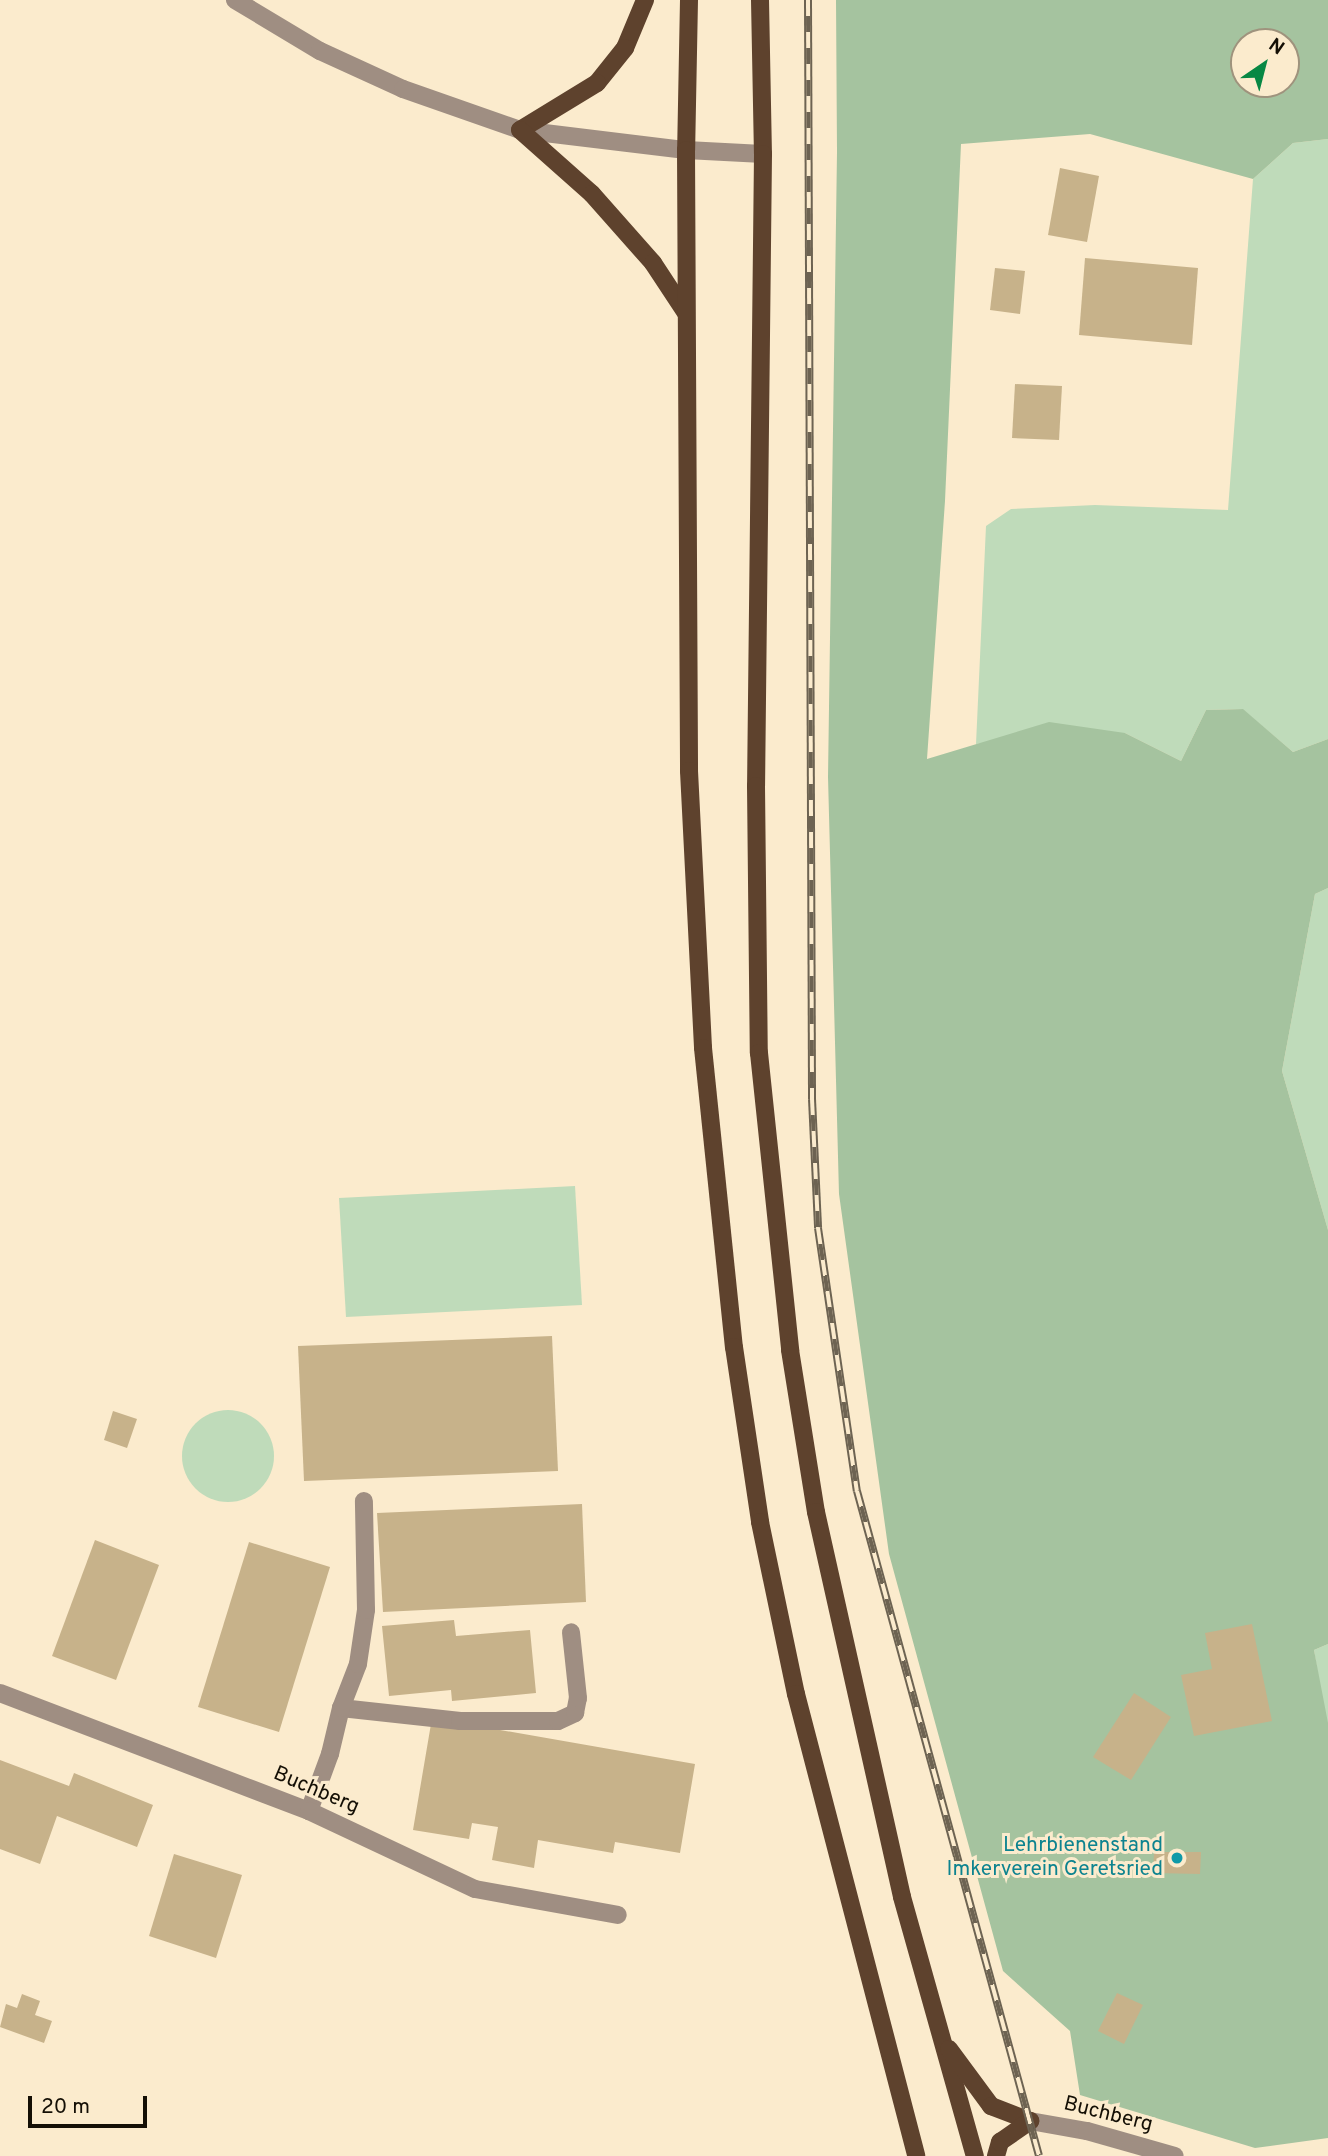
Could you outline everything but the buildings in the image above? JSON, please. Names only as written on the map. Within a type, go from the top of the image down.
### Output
[{"type":"main road","points":[[645,0],[625,48],[597,83],[520,130],[592,194],[653,263],[686,313]]},
{"type":"main road","points":[[689,0],[686,150],[689,771],[703,1048],[734,1347],[760,1522],[796,1694],[916,2156]]},
{"type":"main road","points":[[760,0],[764,154],[756,786],[760,1053],[790,1350],[816,1511],[902,1897],[975,2156]]},
{"type":"main road","points":[[943,2040],[991,2106],[1030,2120]]},
{"type":"main road","points":[[996,2156],[1000,2142],[1030,2120]]},
{"type":"street","points":[[235,0],[320,51],[367,73],[403,89],[520,130],[686,150],[764,154]]},
{"type":"street","points":[[309,1811],[330,1754],[341,1708],[358,1664],[366,1610],[364,1501]]},
{"type":"street","points":[[341,1708],[460,1721],[558,1721],[575,1713],[578,1698],[571,1632]]},
{"type":"street","name":"Buchberg","points":[[0,1693],[309,1811],[475,1889],[618,1916]]},
{"type":"street","name":"Buchberg","points":[[1030,2120],[1087,2131],[1175,2156]]},
{"type":"green space","points":[[836,0],[1328,0],[1328,139],[1293,143],[1253,179],[1090,134],[961,144],[945,501],[927,759],[1049,722],[1125,733],[1181,761],[1206,710],[1243,709],[1293,752],[1328,739],[1328,888],[1315,894],[1282,1071],[1328,1230],[1328,1644],[1314,1650],[1328,1723],[1328,2138],[1255,2148],[1080,2095],[1070,2031],[1003,1971],[889,1554],[839,1194],[828,777],[837,152]]},
{"type":"green space","points":[[1328,139],[1328,739],[1293,752],[1242,709],[1206,710],[1181,761],[1125,733],[976,744],[986,526],[1011,509],[1095,505],[1228,510],[1253,179],[1293,143]]},
{"type":"green space","points":[[1328,888],[1328,1230],[1282,1071],[1315,894]]},
{"type":"green space","points":[[575,1186],[582,1305],[346,1317],[339,1198]]},
{"type":"green space","points":[[219,1410],[237,1410],[254,1417],[267,1430],[274,1447],[274,1465],[267,1482],[254,1495],[237,1502],[219,1502],[202,1495],[189,1482],[182,1465],[182,1447],[189,1430],[202,1417]]},
{"type":"green space","points":[[1328,1644],[1328,1723],[1326,1723],[1314,1650]]},
{"type":"railway","points":[[808,0],[812,1099],[818,1228],[857,1491],[1039,2156]]},
{"type":"place","name":"Lehrbienenstand Imkerverein Geretsried","points":[[1177,1858]]}]
